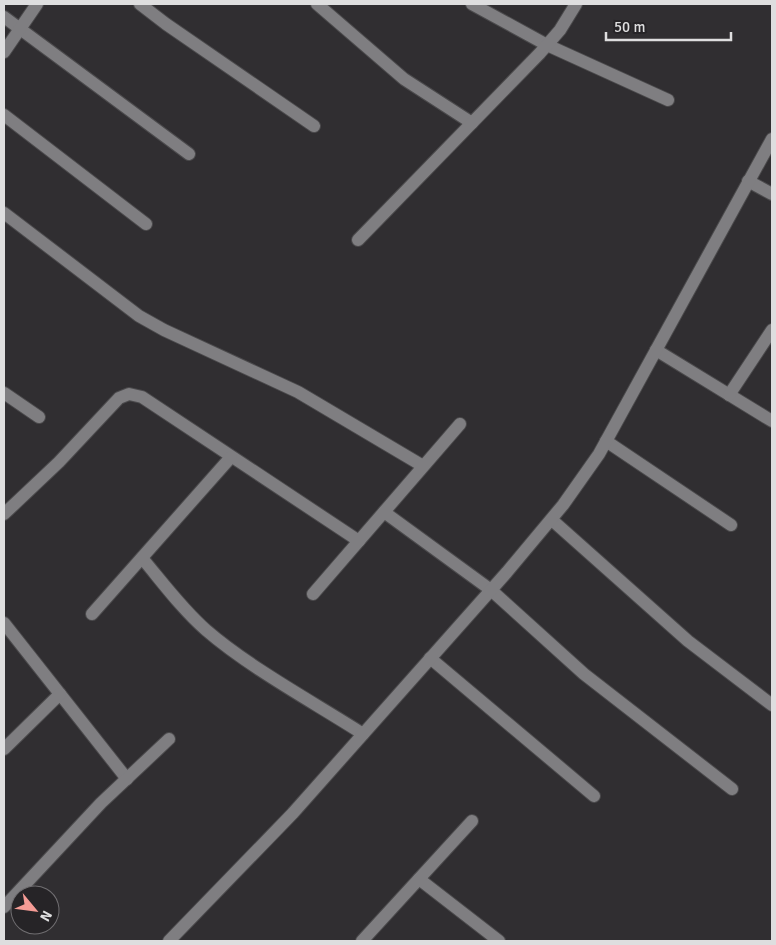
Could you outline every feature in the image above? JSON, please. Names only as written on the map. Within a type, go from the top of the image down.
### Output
[{"type":"street","points":[[4,52],[37,4]]},
{"type":"street","points":[[140,4],[314,126]]},
{"type":"street","points":[[317,4],[404,79],[472,124]]},
{"type":"street","points":[[472,4],[546,45],[668,100]]},
{"type":"street","points":[[358,240],[472,124],[546,45],[576,4]]},
{"type":"street","points":[[4,17],[189,154]]},
{"type":"street","points":[[4,115],[146,224]]},
{"type":"street","points":[[169,941],[293,812],[363,734],[552,520],[580,483],[606,441],[772,139]]},
{"type":"street","points":[[748,181],[772,194]]},
{"type":"street","points":[[4,213],[139,316],[164,330],[298,392],[423,466]]},
{"type":"street","points":[[729,395],[772,330]]},
{"type":"street","points":[[656,350],[772,421]]},
{"type":"street","points":[[4,393],[39,417]]},
{"type":"street","points":[[4,514],[59,462],[119,398],[129,394],[142,397],[359,541]]},
{"type":"street","points":[[313,594],[460,424]]},
{"type":"street","points":[[606,441],[732,525]]},
{"type":"street","points":[[92,614],[231,457]]},
{"type":"street","points":[[384,512],[491,590],[591,679],[732,788]]},
{"type":"street","points":[[552,520],[688,641],[772,705]]},
{"type":"street","points":[[142,558],[187,612],[208,631],[241,656],[363,734]]},
{"type":"street","points":[[4,623],[127,780]]},
{"type":"street","points":[[430,658],[594,796]]},
{"type":"street","points":[[4,749],[60,694]]},
{"type":"street","points":[[4,907],[169,739]]},
{"type":"street","points":[[362,941],[472,821]]},
{"type":"street","points":[[419,879],[499,941]]}]
